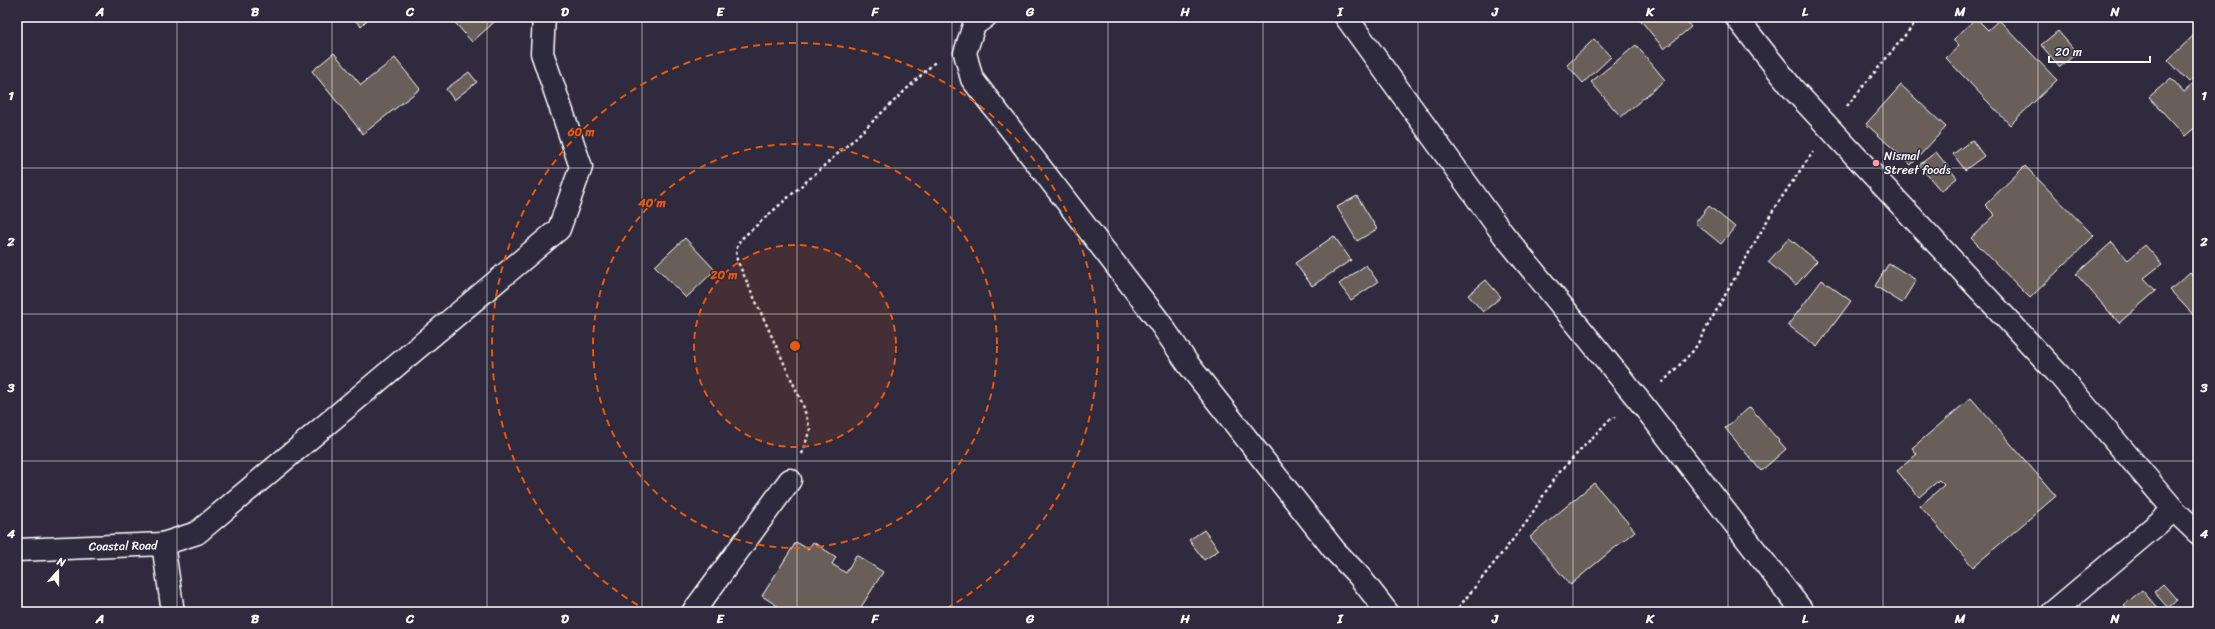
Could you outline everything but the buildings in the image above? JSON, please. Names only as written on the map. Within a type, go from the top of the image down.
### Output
[{"type":"street","points":[[163,544],[197,533],[559,229],[581,167],[542,53],[544,17]]},
{"type":"street","points":[[985,17],[974,25],[965,53],[972,79],[1158,320],[1188,364],[1335,551],[1359,576],[1388,612]]},
{"type":"street","points":[[1346,17],[1503,234],[1642,404],[1803,612]]},
{"type":"street","points":[[1736,17],[1793,89],[2060,376],[2174,510],[2198,533]]},
{"type":"street","points":[[693,612],[790,480]]},
{"type":"street","points":[[2053,612],[2174,510]]},
{"type":"street","name":"Coastal Road","points":[[17,550],[163,544],[173,612]]},
{"type":"path","points":[[1455,612],[1526,523],[1555,477],[1609,420],[1642,404],[1694,350],[1775,207],[1829,128],[1920,17]]},
{"type":"path","points":[[790,480],[806,447],[810,429],[800,398],[737,260],[736,250],[740,240],[851,142],[941,57]]},
{"type":"place","name":"Nismal Street foods","points":[[1876,163]]}]
